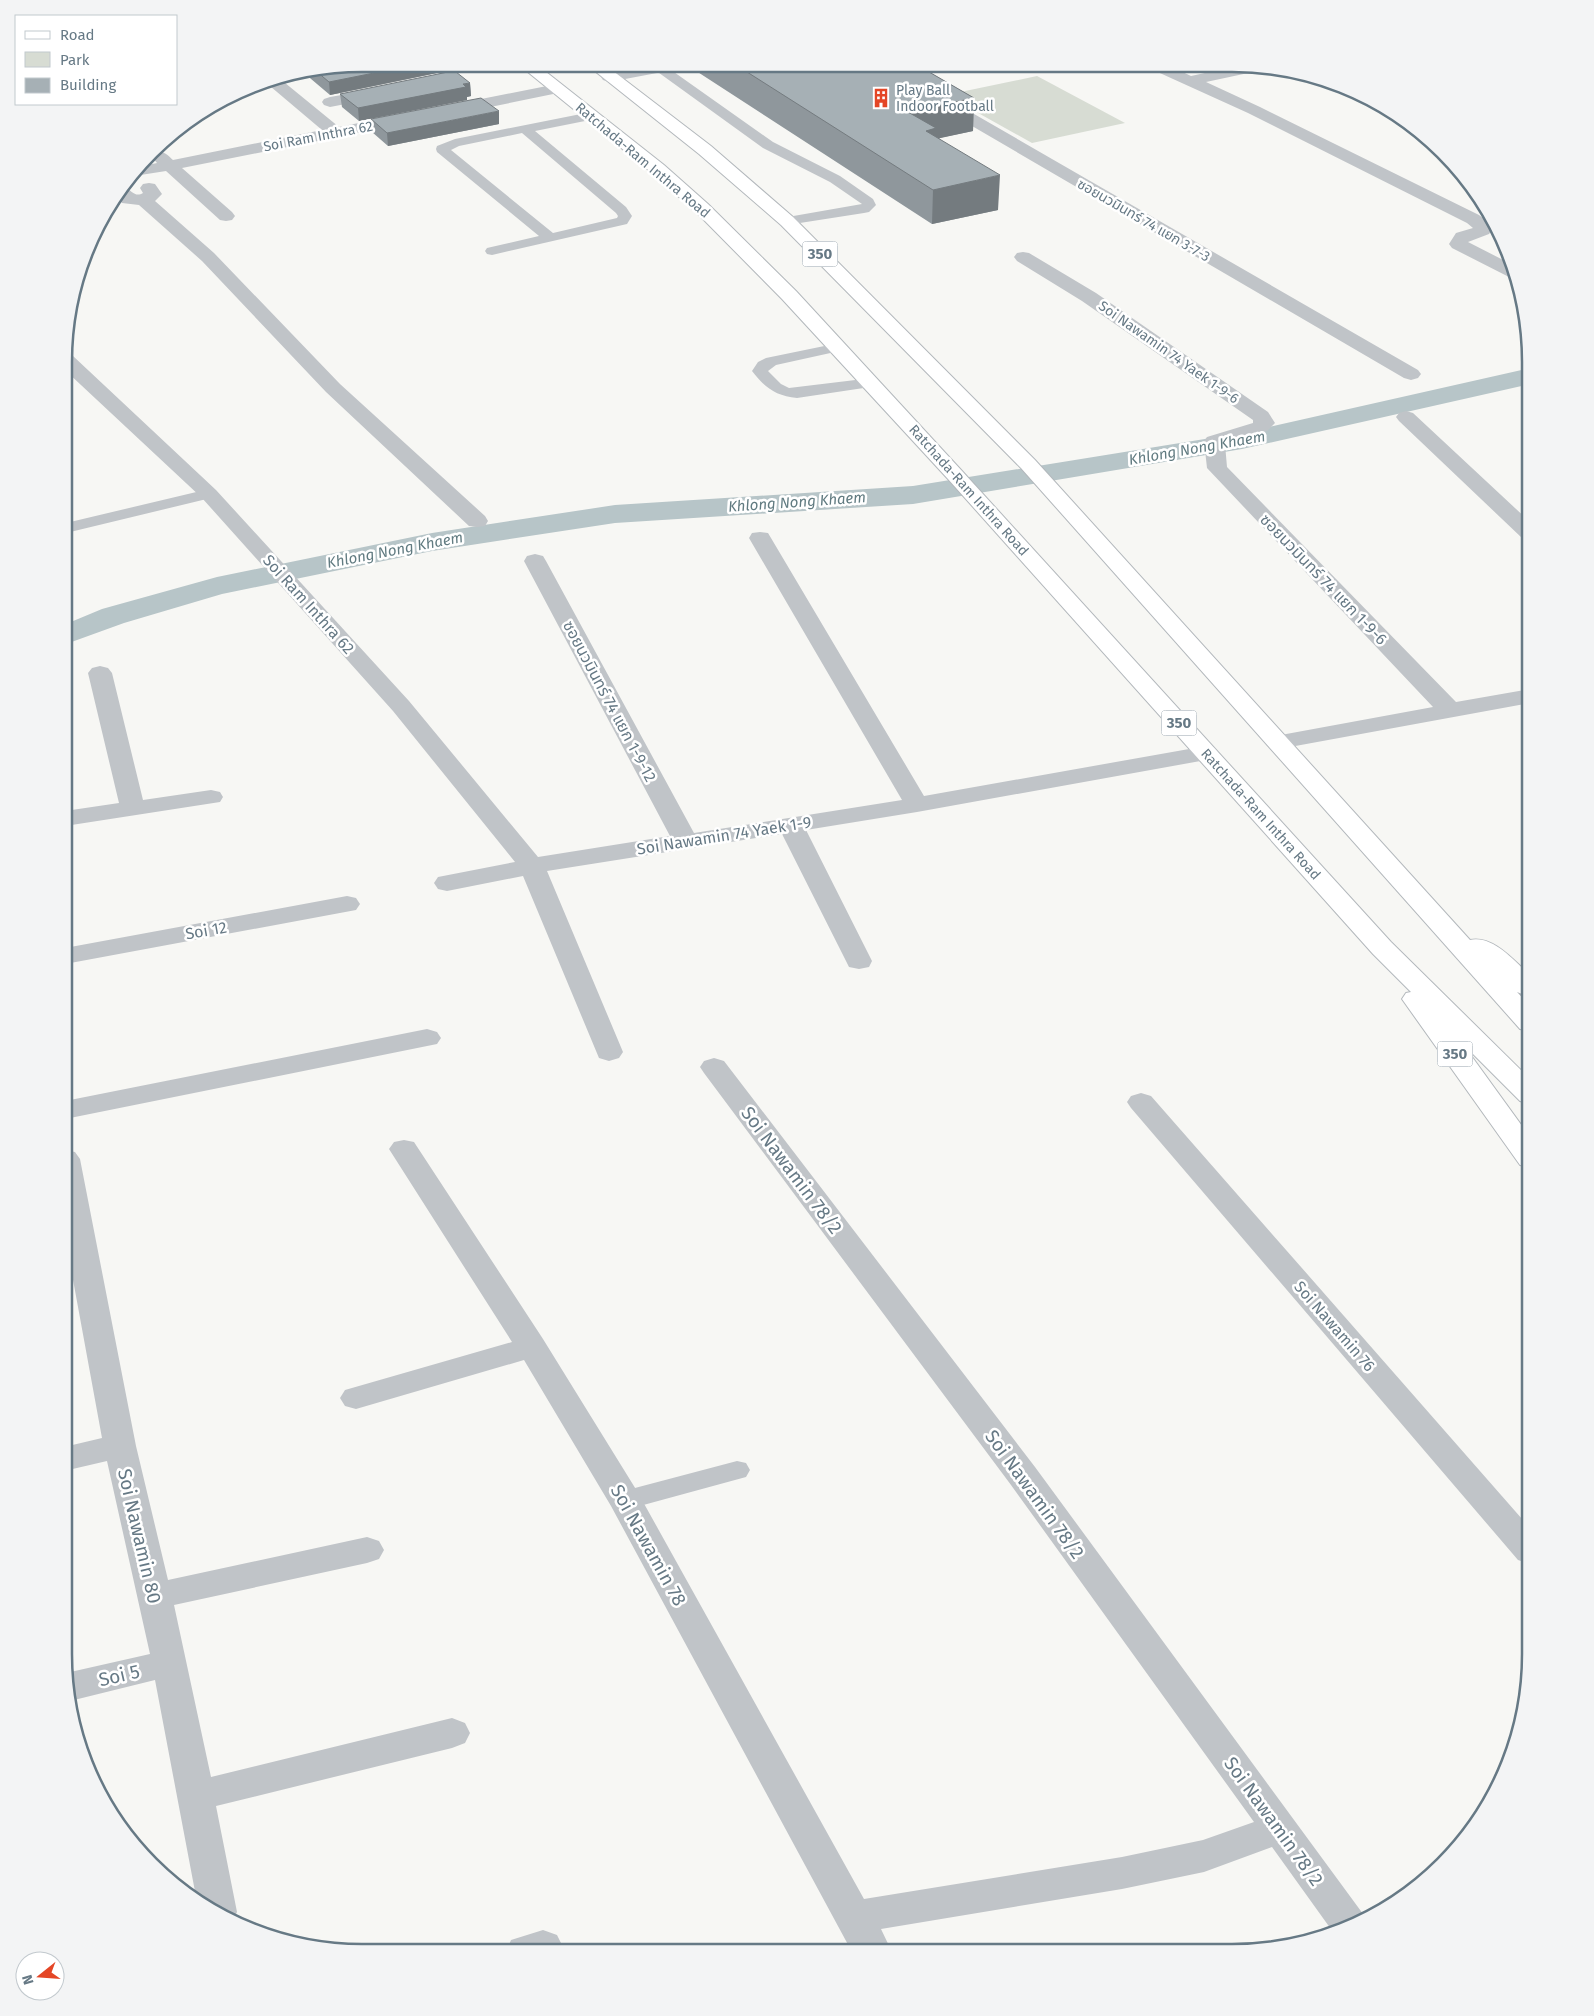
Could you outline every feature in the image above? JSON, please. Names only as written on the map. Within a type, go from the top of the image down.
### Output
[{"type":"main road","name":"Ratchada-Ram Inthra Road","points":[[536,72],[658,169],[702,208],[839,347],[1382,948],[1522,1087]]},
{"type":"main road","name":"350","points":[[603,72],[705,150],[787,221],[1028,464],[1522,1014]]},
{"type":"main road","name":"350","points":[[1406,886],[1522,977]]},
{"type":"main road","name":"Ratchada-Ram Inthra Road","points":[[1382,948],[1418,1003],[1522,1147]]},
{"type":"street","points":[[330,102],[443,80],[447,72]]},
{"type":"street","points":[[609,77],[635,72]]},
{"type":"street","points":[[1169,72],[1254,110],[1473,219],[1482,226],[1483,230],[1462,237],[1458,244],[1506,268]]},
{"type":"street","points":[[1188,81],[1232,72]]},
{"type":"street","points":[[278,85],[336,133]]},
{"type":"street","name":"Soi Ram Inthra 62","points":[[143,172],[169,165],[557,89]]},
{"type":"street","name":"ซอยนวมินทร์ 74 แยก 3-7-3","points":[[927,94],[1411,374]]},
{"type":"street","points":[[158,156],[226,216]]},
{"type":"street","points":[[125,196],[128,199],[144,200],[153,194],[139,177]]},
{"type":"street","points":[[144,200],[208,257],[333,388],[477,522]]},
{"type":"street","name":"Soi Nawamin 74 Yaek 1-9-6","points":[[1023,257],[1096,302],[1261,416],[1265,423],[1260,428],[1214,441]]},
{"type":"street","name":"Soi Ram Inthra 62","points":[[72,366],[209,494],[401,706],[532,866],[609,1052]]},
{"type":"street","points":[[1406,417],[1522,526]]},
{"type":"street","name":"ซอยนวมินทร์ 74 แยก 1-9-6","points":[[1214,441],[1217,468],[1450,710]]},
{"type":"street","points":[[760,538],[917,805]]},
{"type":"street","name":"ซอยนวมินทร์ 74 แยก 1-9-12","points":[[535,561],[685,840]]},
{"type":"street","points":[[100,673],[133,809]]},
{"type":"street","points":[[1279,742],[1522,697]]},
{"type":"street","name":"Soi Nawamin 74 Yaek 1-9","points":[[447,883],[532,866],[685,840],[917,805],[1206,753]]},
{"type":"street","points":[[72,818],[211,797]]},
{"type":"street","points":[[790,824],[858,961]]},
{"type":"street","name":"Soi 12","points":[[72,955],[347,904]]},
{"type":"street","points":[[72,1109],[427,1038]]},
{"type":"street","name":"Soi Nawamin 78/2","points":[[714,1067],[1023,1476],[1346,1920]]},
{"type":"street","name":"Soi Nawamin 76","points":[[1141,1102],[1522,1541]]},
{"type":"street","name":"Soi Nawamin 78","points":[[404,1149],[532,1347],[625,1500],[868,1944]]},
{"type":"street","name":"Soi Nawamin 80","points":[[72,1238],[74,1260],[120,1446],[170,1663],[217,1905]]},
{"type":"street","points":[[356,1398],[532,1347]]},
{"type":"street","points":[[72,1456],[120,1446]]},
{"type":"street","points":[[154,1596],[367,1550]]},
{"type":"street","name":"Soi 5","points":[[74,1686],[170,1663]]},
{"type":"street","points":[[195,1796],[452,1733]]},
{"type":"street","points":[[855,1918],[1204,1856],[1279,1829]]},
{"type":"lane","points":[[674,72],[755,136],[835,180],[868,202],[869,205],[864,209],[787,221]]},
{"type":"lane","points":[[550,238],[442,149],[454,143],[530,134],[596,120]]},
{"type":"lane","points":[[492,251],[613,224],[622,221],[625,216],[622,210],[530,134]]},
{"type":"lane","points":[[839,347],[771,361],[763,365],[760,371],[777,390],[787,393],[872,383]]},
{"type":"lane","points":[[72,527],[209,494]]},
{"type":"lane","points":[[625,1500],[737,1470]]},
{"type":"green space","points":[[1037,76],[1125,123],[1032,143],[946,95]]},
{"type":"building","points":[[379,72],[329,82],[321,75]]},
{"type":"building","points":[[448,72],[456,72],[470,83],[463,84],[466,87],[358,108],[340,94]]},
{"type":"building","points":[[747,72],[929,72],[974,98],[908,112],[936,128],[926,131],[1000,175],[933,190]]},
{"type":"building","points":[[481,98],[499,111],[387,133],[371,119]]},
{"type":"waterway","name":"Khlong Nong Khaem","points":[[72,633],[113,616],[217,586],[432,542],[615,514],[913,495],[1242,441],[1522,378]]},
{"type":"place","name":"Play Ball Indoor Football","points":[[881,98]]}]
